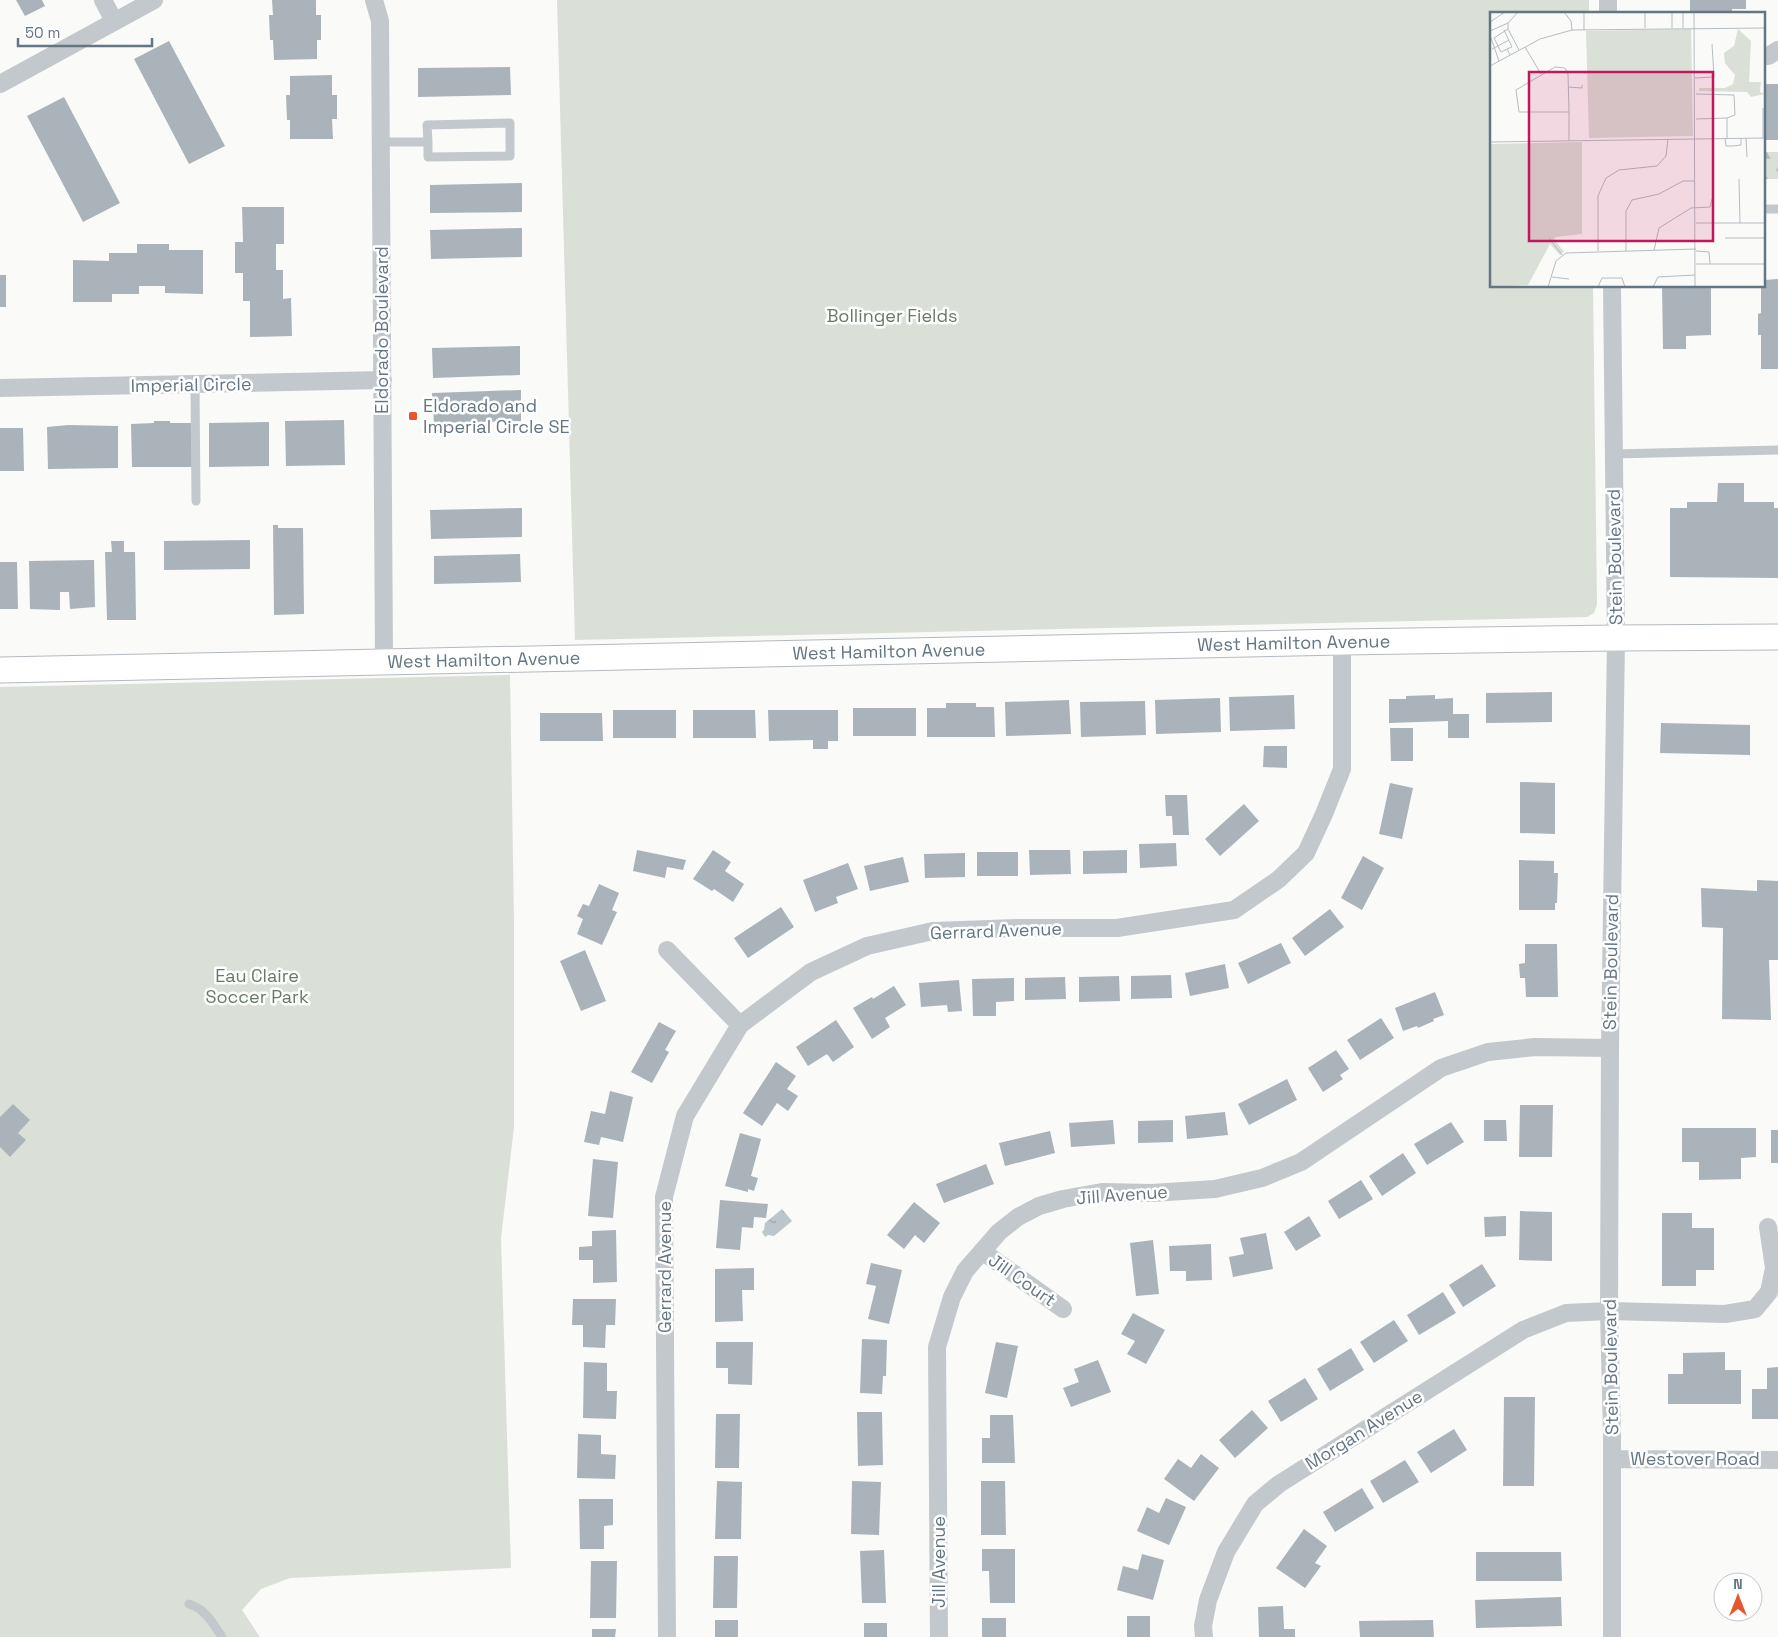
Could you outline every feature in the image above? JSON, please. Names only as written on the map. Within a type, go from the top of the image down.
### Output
[{"type":"street","points":[[103,0],[114,21]]},
{"type":"street","points":[[0,84],[154,0]]},
{"type":"street","name":"Eldorado Boulevard","points":[[374,0],[380,21],[384,661]]},
{"type":"street","points":[[1766,56],[1778,50]]},
{"type":"street","name":"Stein Boulevard","points":[[1612,288],[1616,638],[1610,1048],[1609,1311],[1612,1459],[1612,1637]]},
{"type":"street","name":"Imperial Circle","points":[[0,388],[383,380]]},
{"type":"street","name":"West Hamilton Avenue","points":[[0,670],[1342,642],[1778,638]]},
{"type":"street","name":"Gerrard Avenue","points":[[667,1637],[664,1197],[685,1116],[740,1025],[811,972],[867,946],[933,931],[1017,928],[1117,928],[1234,910],[1279,879],[1306,853],[1324,814],[1342,769],[1342,642]]},
{"type":"street","points":[[667,950],[740,1025]]},
{"type":"street","name":"Jill Avenue","points":[[939,1637],[937,1347],[952,1296],[965,1271],[999,1232],[1018,1217],[1039,1206],[1063,1199],[1102,1192],[1151,1193],[1215,1189],[1262,1178],[1301,1162],[1441,1068],[1488,1052],[1534,1046],[1610,1048]]},
{"type":"street","name":"Morgan Avenue","points":[[1204,1637],[1203,1626],[1208,1600],[1226,1552],[1255,1504],[1279,1484],[1522,1330],[1566,1313],[1609,1311],[1725,1314],[1755,1309],[1769,1292],[1774,1268],[1768,1227]]},
{"type":"street","name":"Jill Court","points":[[982,1251],[1063,1309]]},
{"type":"street","name":"Westover Road","points":[[1612,1459],[1778,1460]]},
{"type":"lane","points":[[510,123],[510,156],[428,157],[428,142],[427,125],[510,123]]},
{"type":"lane","points":[[380,142],[428,142]]},
{"type":"lane","points":[[195,385],[196,501]]},
{"type":"lane","points":[[1614,454],[1778,450]]},
{"type":"lane","points":[[189,1604],[198,1607],[204,1612],[222,1637]]},
{"type":"green space","name":"Bollinger Fields","points":[[557,0],[1589,0],[1589,12],[1490,12],[1490,288],[1593,288],[1597,605],[1594,613],[1587,617],[575,640]]},
{"type":"green space","points":[[1766,152],[1778,152],[1778,179],[1766,179]]},
{"type":"green space","name":"Eau Claire Soccer Park","points":[[510,675],[514,923],[514,1127],[501,1238],[511,1568],[290,1578],[261,1589],[242,1610],[260,1637],[0,1637],[0,687]]},
{"type":"water","points":[[782,1209],[792,1221],[774,1236],[768,1235],[765,1237],[762,1232],[765,1223]]},
{"type":"building","points":[[16,0],[42,0],[45,6],[25,16]]},
{"type":"building","points":[[272,0],[316,0],[316,15],[321,15],[321,40],[317,40],[317,59],[274,60],[273,40],[270,40],[269,15],[273,15]]},
{"type":"building","points":[[1690,0],[1746,0],[1746,9],[1732,9],[1732,12],[1690,12]]},
{"type":"building","points":[[169,41],[225,146],[189,164],[134,59]]},
{"type":"building","points":[[510,67],[511,95],[418,97],[418,68]]},
{"type":"building","points":[[332,75],[332,95],[337,95],[337,119],[332,119],[333,139],[290,139],[290,120],[287,120],[286,95],[290,95],[290,76]]},
{"type":"building","points":[[1766,84],[1778,84],[1778,140],[1766,140]]},
{"type":"building","points":[[64,97],[120,203],[83,222],[27,116]]},
{"type":"building","points":[[522,183],[522,212],[430,213],[430,185]]},
{"type":"building","points":[[242,207],[284,207],[284,244],[276,244],[276,270],[283,270],[283,299],[291,298],[292,336],[250,337],[250,301],[243,301],[243,273],[235,273],[235,242],[243,242]]},
{"type":"building","points":[[522,228],[522,257],[431,259],[430,230]]},
{"type":"building","points":[[137,244],[169,244],[169,250],[203,250],[203,294],[165,293],[165,286],[139,286],[139,294],[112,294],[112,302],[73,302],[73,260],[109,261],[109,253],[137,253]]},
{"type":"building","points":[[0,275],[6,275],[6,307],[0,307]]},
{"type":"building","points":[[1778,279],[1778,369],[1761,369],[1761,335],[1758,335],[1758,314],[1761,313],[1761,288],[1766,288],[1766,280]]},
{"type":"building","points":[[1662,288],[1711,288],[1711,335],[1686,336],[1686,349],[1663,349]]},
{"type":"building","points":[[520,346],[520,375],[433,378],[432,348]]},
{"type":"building","points":[[521,390],[521,421],[434,423],[432,393]]},
{"type":"building","points":[[344,420],[345,465],[286,466],[285,421]]},
{"type":"building","points":[[154,421],[193,423],[194,467],[132,467],[131,424],[154,423]]},
{"type":"building","points":[[269,422],[269,466],[209,467],[209,423]]},
{"type":"building","points":[[68,425],[118,426],[118,468],[48,469],[47,427]]},
{"type":"building","points":[[0,428],[23,428],[24,471],[0,471]]},
{"type":"building","points":[[1718,483],[1744,483],[1744,502],[1774,502],[1774,508],[1778,508],[1778,578],[1670,577],[1670,508],[1687,508],[1687,502],[1717,502]]},
{"type":"building","points":[[522,508],[522,537],[431,539],[430,510]]},
{"type":"building","points":[[273,525],[278,525],[278,528],[303,528],[304,614],[274,615]]},
{"type":"building","points":[[250,540],[250,569],[164,570],[164,541]]},
{"type":"building","points":[[111,541],[124,541],[124,552],[135,552],[136,620],[107,620],[105,552],[112,552]]},
{"type":"building","points":[[520,554],[521,582],[434,584],[434,556]]},
{"type":"building","points":[[94,560],[95,607],[70,609],[69,592],[60,592],[60,610],[30,609],[29,561]]},
{"type":"building","points":[[0,562],[17,562],[18,609],[0,609]]},
{"type":"building","points":[[1552,692],[1552,722],[1486,723],[1486,693]]},
{"type":"building","points":[[1294,695],[1295,729],[1230,731],[1229,697]]},
{"type":"building","points":[[1435,695],[1435,699],[1453,698],[1453,714],[1469,714],[1469,738],[1448,738],[1448,721],[1389,723],[1389,699],[1406,699],[1406,696]]},
{"type":"building","points":[[1220,698],[1221,732],[1156,734],[1155,700]]},
{"type":"building","points":[[1069,700],[1071,734],[1006,736],[1005,702]]},
{"type":"building","points":[[1145,701],[1146,735],[1081,737],[1080,702]]},
{"type":"building","points":[[946,703],[976,703],[976,707],[994,707],[995,737],[927,737],[927,708],[946,708]]},
{"type":"building","points":[[853,708],[916,708],[916,736],[853,736]]},
{"type":"building","points":[[613,710],[676,710],[676,738],[613,738]]},
{"type":"building","points":[[693,710],[755,710],[756,738],[693,738]]},
{"type":"building","points":[[768,710],[838,710],[838,741],[828,741],[828,749],[813,749],[813,740],[769,741]]},
{"type":"building","points":[[540,713],[602,713],[603,741],[540,741]]},
{"type":"building","points":[[1661,723],[1750,725],[1750,755],[1660,753]]},
{"type":"building","points":[[1390,728],[1413,728],[1413,761],[1391,761]]},
{"type":"building","points":[[1264,746],[1287,746],[1287,768],[1263,767]]},
{"type":"building","points":[[1520,782],[1555,783],[1555,834],[1520,833]]},
{"type":"building","points":[[1390,783],[1413,788],[1402,839],[1379,834]]},
{"type":"building","points":[[1165,795],[1187,795],[1189,835],[1173,835],[1172,816],[1166,816]]},
{"type":"building","points":[[1244,804],[1259,821],[1220,856],[1205,839]]},
{"type":"building","points":[[1176,843],[1177,866],[1140,868],[1139,844]]},
{"type":"building","points":[[637,850],[686,860],[683,870],[667,867],[665,878],[633,871]]},
{"type":"building","points":[[713,850],[731,862],[725,871],[744,884],[733,902],[714,889],[712,891],[693,879]]},
{"type":"building","points":[[1029,850],[1070,850],[1071,874],[1030,875]]},
{"type":"building","points":[[1127,850],[1127,873],[1083,874],[1083,851]]},
{"type":"building","points":[[977,852],[1018,852],[1018,876],[977,876]]},
{"type":"building","points":[[965,853],[965,877],[925,878],[924,854]]},
{"type":"building","points":[[1363,856],[1384,868],[1362,910],[1341,898]]},
{"type":"building","points":[[903,857],[909,882],[870,891],[864,866]]},
{"type":"building","points":[[1519,860],[1554,861],[1554,873],[1558,873],[1555,910],[1519,910]]},
{"type":"building","points":[[848,863],[858,889],[836,897],[838,903],[815,912],[803,880]]},
{"type":"building","points":[[1757,880],[1778,881],[1778,960],[1769,960],[1771,1020],[1722,1019],[1723,928],[1702,927],[1701,888],[1757,891]]},
{"type":"building","points":[[599,884],[619,893],[612,910],[617,912],[602,945],[577,934],[583,919],[577,916],[583,904],[589,906]]},
{"type":"building","points":[[781,907],[794,927],[748,958],[734,938]]},
{"type":"building","points":[[1330,909],[1344,927],[1305,956],[1292,938]]},
{"type":"building","points":[[1281,943],[1291,963],[1248,984],[1238,963]]},
{"type":"building","points":[[1525,944],[1557,944],[1558,997],[1526,997],[1525,978],[1520,978],[1519,964],[1525,963]]},
{"type":"building","points":[[585,950],[606,1001],[581,1011],[560,961]]},
{"type":"building","points":[[1225,964],[1229,988],[1190,996],[1185,973]]},
{"type":"building","points":[[1171,975],[1172,998],[1131,999],[1131,976]]},
{"type":"building","points":[[1119,976],[1120,1001],[1079,1002],[1079,977]]},
{"type":"building","points":[[1065,977],[1066,999],[1025,1000],[1025,978]]},
{"type":"building","points":[[1014,978],[1014,1001],[996,1002],[996,1016],[973,1016],[972,979]]},
{"type":"building","points":[[959,980],[962,1011],[948,1012],[947,1005],[921,1007],[919,983]]},
{"type":"building","points":[[894,986],[906,1005],[885,1018],[890,1027],[872,1039],[853,1008],[872,997],[873,999]]},
{"type":"building","points":[[1435,992],[1444,1015],[1418,1028],[1417,1026],[1403,1031],[1395,1008]]},
{"type":"building","points":[[1381,1018],[1394,1038],[1360,1060],[1347,1040]]},
{"type":"building","points":[[836,1020],[854,1047],[833,1062],[827,1054],[808,1066],[796,1047]]},
{"type":"building","points":[[659,1022],[676,1031],[665,1050],[669,1052],[652,1083],[631,1072]]},
{"type":"building","points":[[1336,1050],[1349,1069],[1340,1075],[1343,1079],[1323,1092],[1308,1068]]},
{"type":"building","points":[[776,1062],[796,1076],[787,1089],[798,1096],[788,1111],[777,1103],[762,1126],[743,1113]]},
{"type":"building","points":[[1287,1079],[1297,1100],[1249,1125],[1238,1104]]},
{"type":"building","points":[[610,1091],[633,1097],[623,1142],[601,1137],[599,1145],[584,1142],[591,1111],[605,1114]]},
{"type":"building","points":[[13,1104],[30,1120],[18,1133],[26,1140],[10,1157],[0,1147],[0,1117]]},
{"type":"building","points":[[1520,1105],[1553,1105],[1552,1157],[1519,1157]]},
{"type":"building","points":[[1225,1112],[1228,1135],[1187,1139],[1185,1116]]},
{"type":"building","points":[[1113,1120],[1115,1144],[1071,1147],[1069,1123]]},
{"type":"building","points":[[1173,1120],[1173,1142],[1138,1143],[1138,1121]]},
{"type":"building","points":[[1484,1120],[1506,1120],[1507,1141],[1484,1141]]},
{"type":"building","points":[[1451,1122],[1464,1142],[1427,1165],[1414,1144]]},
{"type":"building","points":[[1682,1128],[1756,1128],[1756,1157],[1741,1158],[1741,1179],[1699,1180],[1699,1162],[1682,1162]]},
{"type":"building","points":[[1771,1130],[1778,1130],[1778,1163],[1771,1163]]},
{"type":"building","points":[[1050,1131],[1055,1153],[1005,1166],[999,1143]]},
{"type":"building","points":[[740,1133],[761,1139],[751,1176],[758,1178],[754,1191],[748,1189],[748,1192],[725,1186]]},
{"type":"building","points":[[1403,1153],[1416,1173],[1382,1196],[1369,1176]]},
{"type":"building","points":[[593,1159],[618,1162],[613,1218],[588,1216]]},
{"type":"building","points":[[986,1164],[994,1184],[944,1203],[936,1184]]},
{"type":"building","points":[[1361,1180],[1373,1199],[1339,1219],[1328,1201]]},
{"type":"building","points":[[720,1200],[768,1204],[766,1218],[754,1217],[753,1228],[742,1227],[740,1250],[716,1248]]},
{"type":"building","points":[[914,1202],[940,1223],[924,1243],[915,1235],[904,1249],[887,1235]]},
{"type":"building","points":[[1520,1211],[1552,1212],[1552,1261],[1519,1260]]},
{"type":"building","points":[[1662,1213],[1692,1213],[1692,1228],[1714,1228],[1714,1270],[1696,1270],[1696,1286],[1662,1286]]},
{"type":"building","points":[[1309,1216],[1321,1236],[1296,1251],[1284,1232]]},
{"type":"building","points":[[1506,1216],[1506,1236],[1485,1237],[1484,1217]]},
{"type":"building","points":[[616,1230],[617,1282],[593,1283],[593,1260],[579,1260],[579,1247],[592,1246],[592,1231]]},
{"type":"building","points":[[1266,1233],[1273,1269],[1233,1277],[1229,1257],[1244,1254],[1240,1238]]},
{"type":"building","points":[[1153,1240],[1159,1294],[1136,1296],[1130,1243]]},
{"type":"building","points":[[1211,1244],[1212,1280],[1186,1281],[1186,1271],[1170,1271],[1169,1246]]},
{"type":"building","points":[[871,1263],[902,1270],[889,1324],[868,1319],[876,1286],[866,1284]]},
{"type":"building","points":[[1482,1264],[1496,1286],[1463,1307],[1449,1285]]},
{"type":"building","points":[[754,1268],[754,1290],[742,1290],[743,1321],[715,1322],[715,1269]]},
{"type":"building","points":[[1443,1292],[1456,1313],[1419,1335],[1407,1315]]},
{"type":"building","points":[[573,1299],[616,1299],[615,1325],[606,1325],[605,1348],[583,1347],[583,1325],[572,1325]]},
{"type":"building","points":[[1133,1313],[1165,1330],[1146,1364],[1127,1354],[1135,1341],[1121,1334]]},
{"type":"building","points":[[1394,1320],[1408,1341],[1374,1363],[1360,1342]]},
{"type":"building","points":[[862,1339],[887,1340],[886,1376],[883,1376],[882,1394],[860,1393]]},
{"type":"building","points":[[716,1342],[753,1342],[752,1385],[728,1384],[728,1368],[716,1368]]},
{"type":"building","points":[[996,1342],[1018,1346],[1007,1398],[985,1393]]},
{"type":"building","points":[[1351,1348],[1364,1370],[1330,1391],[1317,1369]]},
{"type":"building","points":[[1725,1352],[1725,1370],[1741,1370],[1741,1404],[1668,1404],[1668,1374],[1683,1374],[1683,1353]]},
{"type":"building","points":[[1098,1360],[1111,1392],[1071,1407],[1063,1388],[1079,1382],[1074,1369]]},
{"type":"building","points":[[584,1362],[607,1363],[607,1391],[617,1391],[616,1419],[583,1418]]},
{"type":"building","points":[[1778,1367],[1778,1419],[1752,1419],[1752,1389],[1767,1389],[1767,1368]]},
{"type":"building","points":[[1305,1378],[1318,1399],[1281,1422],[1268,1401]]},
{"type":"building","points":[[1504,1397],[1535,1397],[1534,1486],[1503,1486]]},
{"type":"building","points":[[1252,1410],[1268,1428],[1235,1458],[1219,1440]]},
{"type":"building","points":[[857,1412],[882,1412],[883,1465],[858,1466]]},
{"type":"building","points":[[716,1414],[740,1414],[739,1468],[715,1468]]},
{"type":"building","points":[[990,1415],[1013,1415],[1015,1463],[982,1463],[982,1438],[990,1438]]},
{"type":"building","points":[[1454,1429],[1467,1450],[1431,1473],[1417,1452]]},
{"type":"building","points":[[578,1434],[601,1435],[601,1454],[616,1455],[615,1479],[577,1478]]},
{"type":"building","points":[[1201,1454],[1219,1468],[1194,1501],[1164,1479],[1178,1459],[1191,1468]]},
{"type":"building","points":[[1405,1460],[1419,1482],[1383,1503],[1370,1481]]},
{"type":"building","points":[[717,1481],[742,1482],[741,1539],[715,1539]]},
{"type":"building","points":[[852,1481],[881,1482],[879,1535],[851,1534]]},
{"type":"building","points":[[981,1481],[1005,1481],[1006,1535],[981,1535]]},
{"type":"building","points":[[1362,1488],[1374,1508],[1335,1532],[1323,1512]]},
{"type":"building","points":[[1166,1498],[1186,1507],[1169,1545],[1137,1531],[1147,1507],[1159,1513]]},
{"type":"building","points":[[579,1499],[613,1499],[613,1525],[604,1526],[604,1549],[580,1549]]},
{"type":"building","points":[[1304,1529],[1327,1546],[1315,1563],[1321,1566],[1305,1588],[1276,1568]]},
{"type":"building","points":[[982,1549],[1015,1549],[1015,1603],[990,1603],[989,1571],[982,1571]]},
{"type":"building","points":[[884,1550],[886,1603],[862,1603],[860,1551]]},
{"type":"building","points":[[1476,1552],[1561,1552],[1562,1581],[1476,1581]]},
{"type":"building","points":[[1142,1554],[1164,1560],[1153,1600],[1117,1590],[1123,1566],[1138,1570]]},
{"type":"building","points":[[714,1556],[738,1556],[737,1608],[713,1608]]},
{"type":"building","points":[[591,1561],[617,1561],[616,1618],[590,1618]]},
{"type":"building","points":[[1561,1597],[1562,1626],[1476,1628],[1475,1600]]},
{"type":"building","points":[[1283,1606],[1284,1629],[1295,1629],[1295,1637],[1259,1637],[1258,1607]]},
{"type":"building","points":[[1127,1616],[1150,1616],[1150,1637],[1127,1637]]},
{"type":"building","points":[[982,1618],[1006,1618],[1006,1637],[982,1637]]},
{"type":"building","points":[[715,1620],[738,1620],[738,1637],[715,1637]]},
{"type":"building","points":[[1433,1620],[1434,1637],[1360,1637],[1359,1621]]},
{"type":"building","points":[[864,1623],[887,1623],[887,1637],[864,1637]]},
{"type":"building","points":[[592,1629],[616,1629],[615,1637],[592,1637]]},
{"type":"place","name":"Eldorado and Imperial Circle SE","points":[[413,416]]}]
